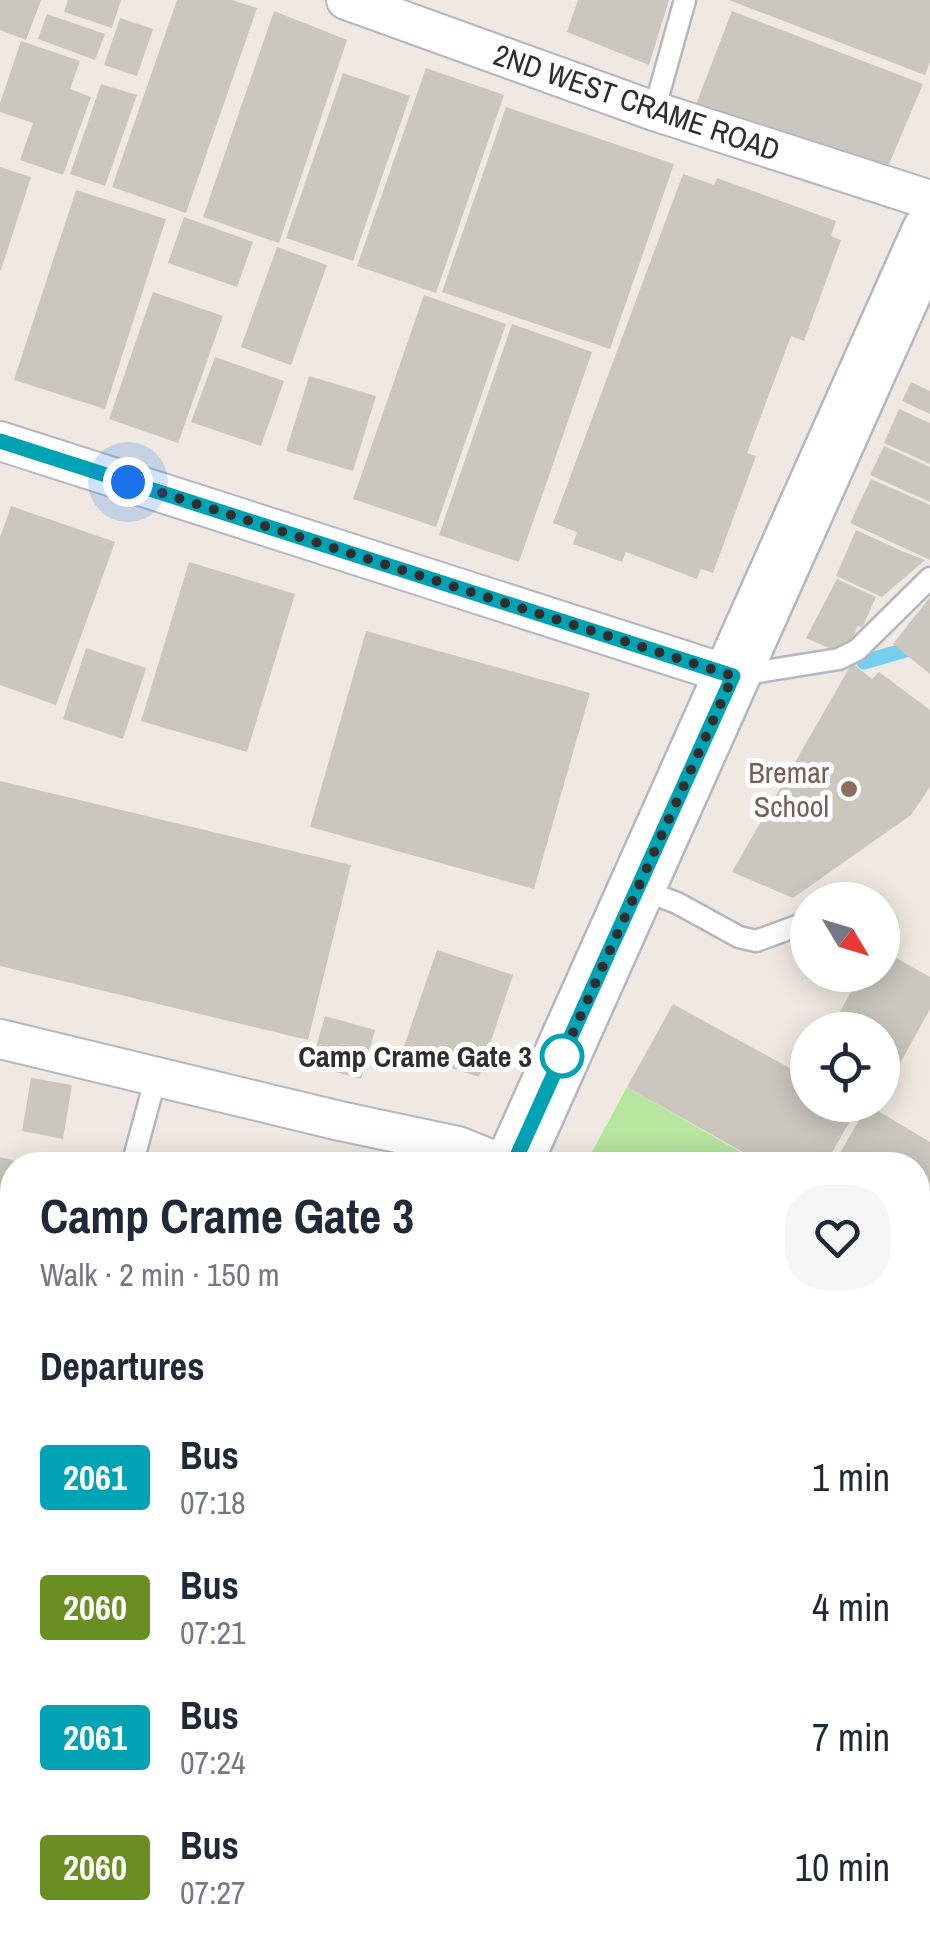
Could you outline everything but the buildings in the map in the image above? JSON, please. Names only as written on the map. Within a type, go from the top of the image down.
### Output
[{"type":"main road","points":[[519,1152],[930,232]]},
{"type":"street","name":"2ND WEST CRAME ROAD","points":[[346,0],[445,16],[654,111],[930,200]]},
{"type":"street","points":[[0,441],[733,676]]},
{"type":"street","points":[[0,1039],[473,1152]]},
{"type":"lane","points":[[654,111],[685,0]]},
{"type":"lane","points":[[733,676],[839,659],[857,650],[930,578]]},
{"type":"lane","points":[[638,888],[677,903],[739,937],[756,941],[790,929]]},
{"type":"lane","points":[[136,1152],[156,1078]]},
{"type":"green space","points":[[627,1087],[740,1152],[592,1152]]},
{"type":"waterway","points":[[864,662],[930,643]]},
{"type":"bus line","name":"2061","points":[[0,441],[733,676],[519,1152]]},
{"type":"place","name":"Bremar School","points":[[849,789]]},
{"type":"place","name":"Camp Crame Gate 3","points":[[562,1056]]},
{"type":"route","points":[[128,482],[733,676],[558,1066],[562,1056]]}]
